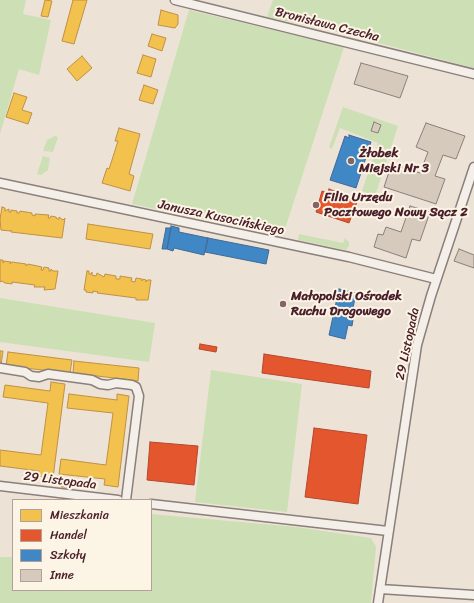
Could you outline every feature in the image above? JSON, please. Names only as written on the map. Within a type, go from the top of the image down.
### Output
[{"type":"street","name":"Bronisława Czecha","points":[[175,0],[474,74]]},
{"type":"street","name":"29 Listopada","points":[[378,603],[417,345],[436,279],[474,167]]},
{"type":"street","name":"Janusza Kusocińskiego","points":[[0,183],[357,259],[436,279]]},
{"type":"street","points":[[0,368],[25,372],[31,376],[39,377],[48,374],[92,380],[100,384],[108,385],[116,383],[136,387],[139,396],[126,499]]},
{"type":"street","name":"29 Listopada","points":[[0,486],[110,499]]},
{"type":"street","points":[[152,504],[388,531]]},
{"type":"street","points":[[380,589],[474,595]]},
{"type":"green space","points":[[0,0],[26,0],[23,14],[51,20],[39,75],[19,69],[0,134]]},
{"type":"green space","points":[[273,0],[474,0],[474,68],[325,29],[267,17]]},
{"type":"green space","points":[[189,10],[344,47],[283,235],[132,204]]},
{"type":"green space","points":[[343,107],[398,126],[375,196],[362,191],[378,143],[340,128],[332,149],[329,147]]},
{"type":"green space","points":[[55,136],[58,137],[53,152],[43,151],[47,140]]},
{"type":"green space","points":[[43,156],[50,158],[48,170],[41,175],[37,174]]},
{"type":"green space","points":[[299,234],[343,243],[345,238],[349,242],[349,246],[346,250],[298,240]]},
{"type":"green space","points":[[0,298],[155,323],[149,362],[0,342]]},
{"type":"green space","points":[[211,370],[302,384],[287,512],[195,502]]},
{"type":"green space","points":[[152,514],[296,527],[371,538],[376,547],[371,603],[0,603],[0,557],[12,557],[12,591],[152,591]]},
{"type":"building: Mieszkania","points":[[45,0],[52,1],[48,17],[41,16]]},
{"type":"building: Mieszkania","points":[[73,0],[87,0],[74,44],[62,41]]},
{"type":"building: Mieszkania","points":[[161,10],[178,15],[178,24],[175,28],[158,25]]},
{"type":"building: Mieszkania","points":[[152,34],[166,38],[162,51],[148,46]]},
{"type":"building: Mieszkania","points":[[143,55],[156,59],[151,77],[137,73]]},
{"type":"building: Mieszkania","points":[[82,56],[92,68],[77,81],[67,69]]},
{"type":"building: Mieszkania","points":[[144,85],[158,90],[153,104],[139,100]]},
{"type":"building: Mieszkania","points":[[14,93],[27,97],[22,110],[32,113],[28,124],[6,117]]},
{"type":"building: Mieszkania","points":[[119,128],[140,134],[129,174],[134,176],[130,191],[102,183],[107,168],[109,169],[118,141],[115,141]]},
{"type":"building: Mieszkania","points":[[2,207],[5,208],[5,211],[9,209],[9,212],[11,212],[11,210],[17,211],[17,213],[20,211],[32,213],[32,215],[35,216],[35,214],[49,215],[48,218],[51,216],[59,219],[59,217],[63,220],[65,218],[62,238],[11,232],[11,230],[1,230],[0,219]]},
{"type":"building: Mieszkania","points":[[88,224],[153,234],[150,249],[86,239]]},
{"type":"building: Mieszkania","points":[[0,260],[3,260],[3,263],[4,261],[11,262],[10,264],[12,262],[26,264],[26,266],[28,264],[42,267],[41,270],[43,270],[44,267],[49,268],[49,271],[51,271],[51,269],[53,271],[58,271],[55,289],[44,290],[45,287],[34,287],[35,285],[0,282]]},
{"type":"building: Mieszkania","points":[[87,271],[89,271],[89,274],[92,272],[92,275],[96,276],[97,273],[104,277],[105,274],[116,276],[116,279],[120,279],[120,276],[132,278],[131,281],[135,282],[136,278],[142,279],[142,281],[143,279],[146,280],[146,282],[147,280],[151,280],[148,300],[136,300],[136,298],[97,293],[98,292],[93,291],[93,293],[86,292],[86,290],[84,290]]},
{"type":"building: Mieszkania","points":[[0,351],[3,351],[1,365],[0,365]]},
{"type":"building: Mieszkania","points":[[8,352],[72,360],[70,373],[6,366]]},
{"type":"building: Mieszkania","points":[[74,361],[139,368],[138,381],[73,373]]},
{"type":"building: Mieszkania","points":[[51,382],[65,384],[53,478],[38,476],[39,471],[0,466],[0,450],[41,455],[48,403],[3,397],[5,385],[50,391]]},
{"type":"building: Mieszkania","points":[[69,394],[117,400],[117,394],[129,396],[118,487],[104,485],[105,479],[59,474],[61,459],[106,465],[113,413],[67,408]]},
{"type":"building: Mieszkania","points":[[61,484],[67,485],[67,487],[61,487]]},
{"type":"building: Handel","points":[[329,189],[337,192],[336,194],[357,202],[349,223],[316,212],[322,191],[328,193]]},
{"type":"building: Handel","points":[[200,344],[217,347],[216,352],[199,349]]},
{"type":"building: Handel","points":[[264,354],[371,371],[369,388],[262,373]]},
{"type":"building: Handel","points":[[314,428],[367,435],[358,504],[305,497]]},
{"type":"building: Handel","points":[[150,442],[198,446],[194,485],[147,480]]},
{"type":"building: Szkoły","points":[[349,135],[371,142],[356,188],[330,180],[345,136],[349,138]]},
{"type":"building: Szkoły","points":[[171,226],[179,228],[179,232],[208,238],[204,255],[174,248],[173,251],[167,249]]},
{"type":"building: Szkoły","points":[[166,228],[171,228],[167,249],[162,249]]},
{"type":"building: Szkoły","points":[[208,238],[269,250],[266,264],[205,252]]},
{"type":"building: Szkoły","points":[[339,289],[356,293],[352,313],[354,313],[352,326],[348,325],[345,339],[329,335]]},
{"type":"building: Inne","points":[[361,63],[408,76],[400,98],[354,84]]},
{"type":"building: Inne","points":[[374,122],[381,125],[378,133],[371,131]]},
{"type":"building: Inne","points":[[426,123],[465,136],[456,159],[443,155],[435,176],[445,179],[436,204],[384,187],[392,163],[420,173],[428,152],[416,147]]},
{"type":"building: Inne","points":[[410,206],[430,212],[420,241],[412,239],[406,258],[374,247],[378,234],[383,235],[386,227],[401,232]]},
{"type":"building: Inne","points":[[459,249],[474,255],[474,268],[454,261]]},
{"type":"place","name":"Żłobek Miejski Nr 3","points":[[351,161]]},
{"type":"place","name":"Filia Urzędu Pocztowego Nowy Sącz 2","points":[[316,205]]},
{"type":"place","name":"Małopolski Ośrodek Ruchu Drogowego","points":[[283,304]]}]
